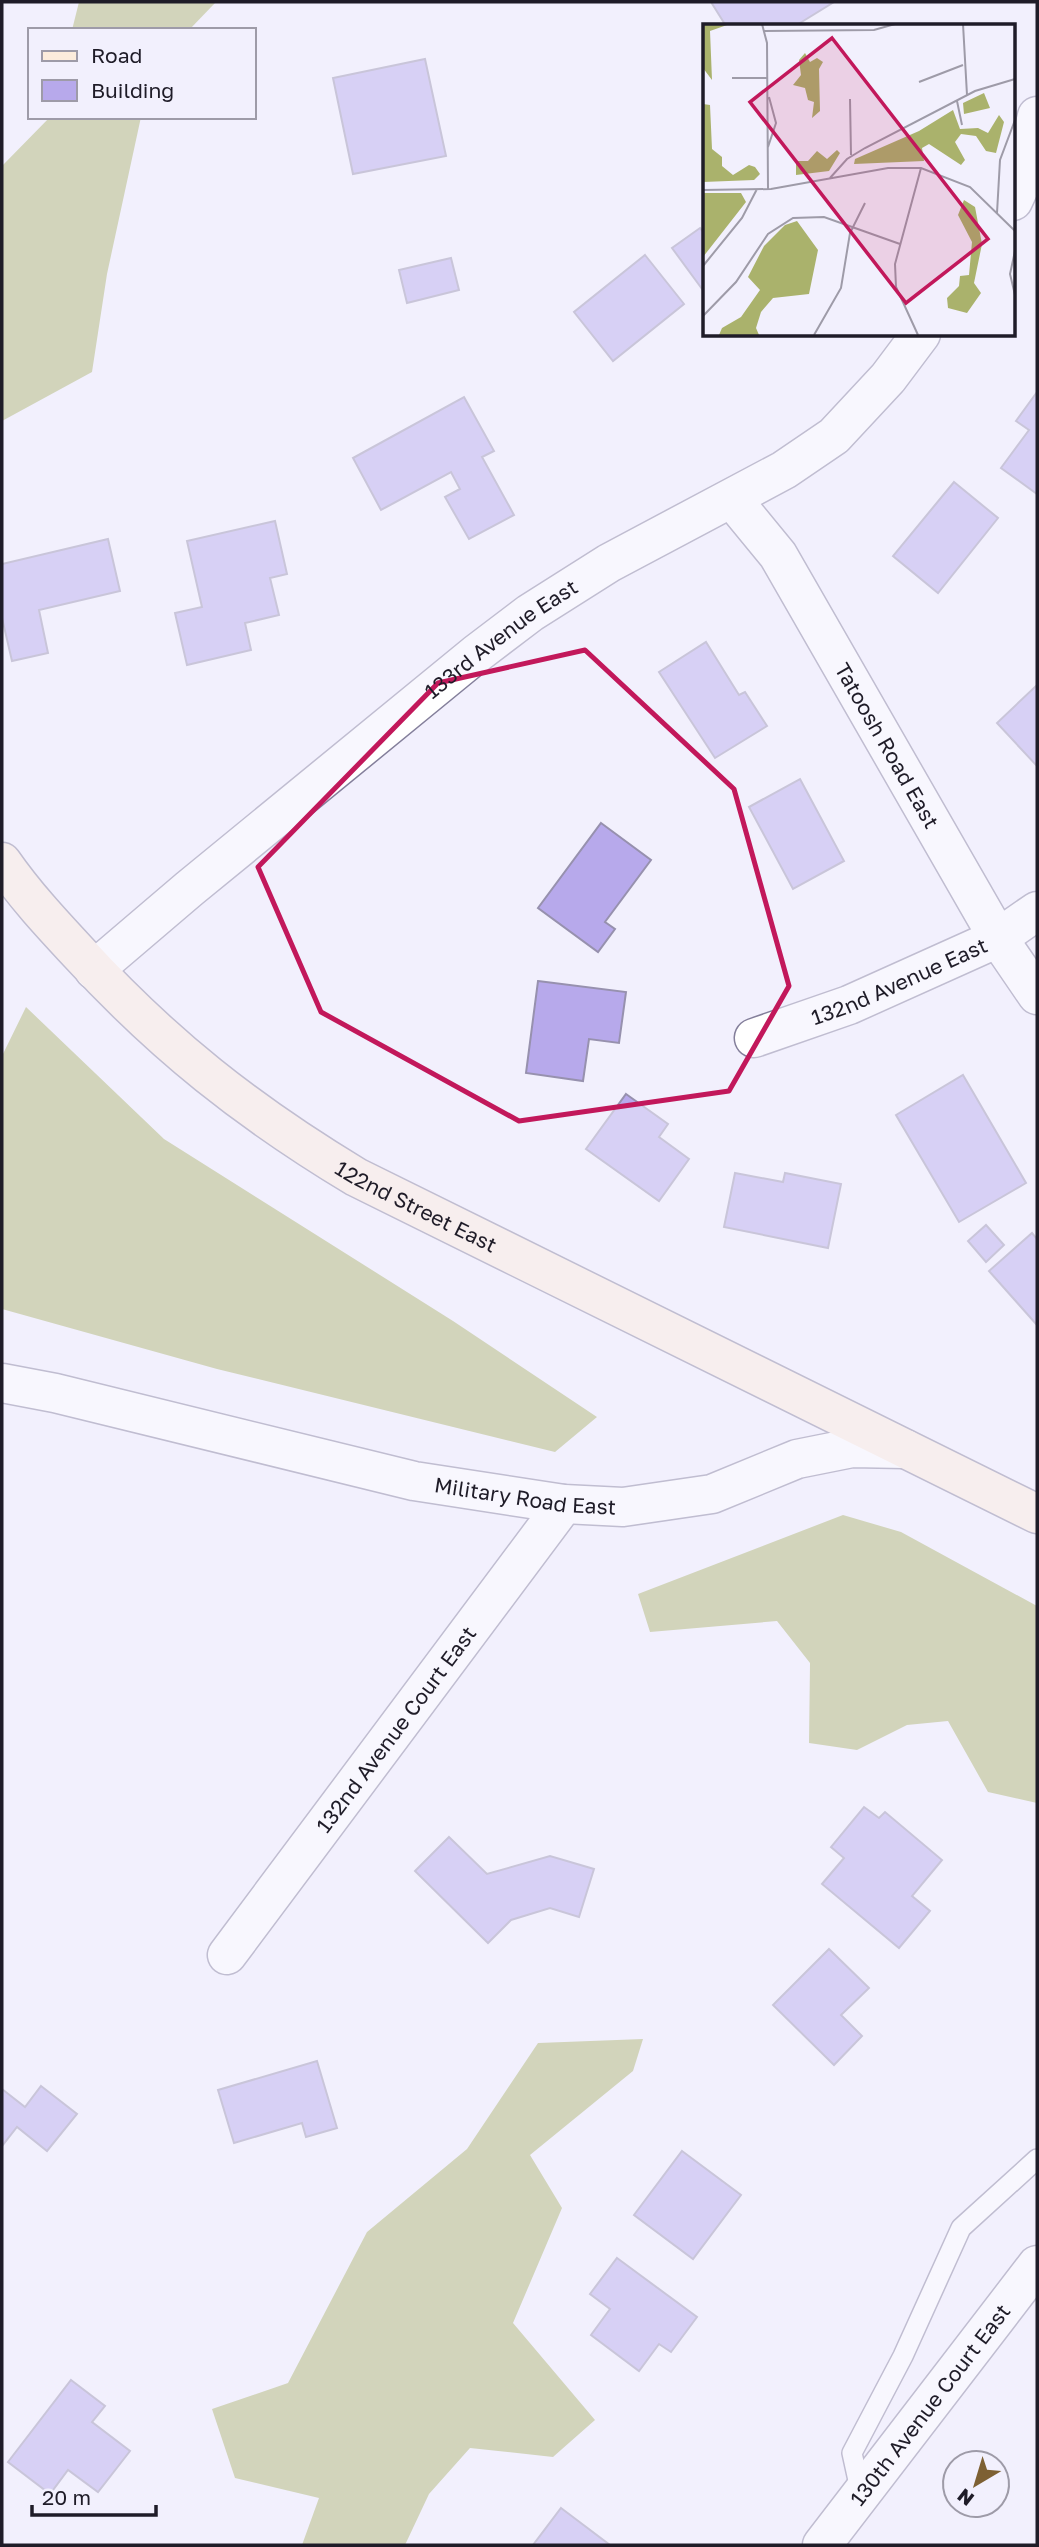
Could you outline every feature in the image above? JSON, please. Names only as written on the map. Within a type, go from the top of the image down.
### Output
[{"type":"main road","name":"122nd Street East","points":[[2,862],[25,895],[164,1040],[225,1090],[288,1136],[356,1177],[905,1450]]},
{"type":"main road","name":"Military Road East","points":[[905,1450],[1037,1514]]},
{"type":"street","points":[[1014,199],[1020,186],[1037,116]]},
{"type":"street","name":"133rd Avenue East","points":[[94,970],[189,889],[530,613],[609,563],[784,470],[834,436],[888,378],[920,336]]},
{"type":"street","name":"Tatoosh Road East","points":[[732,499],[778,555],[998,937],[1037,995]]},
{"type":"street","name":"132nd Avenue East","points":[[754,1038],[849,1005],[998,937],[1037,911]]},
{"type":"street","name":"Military Road East","points":[[2,1383],[55,1393],[414,1481],[564,1504],[623,1507],[712,1494],[797,1459],[852,1448],[905,1450]]},
{"type":"street","name":"132nd Avenue Court East","points":[[227,1955],[564,1504]]},
{"type":"street","name":"130th Avenue Court East","points":[[822,2545],[1037,2265]]},
{"type":"lane","points":[[861,2494],[852,2453],[903,2356],[961,2228],[1037,2159]]},
{"type":"highlighted area","points":[[585,650],[734,789],[789,986],[729,1091],[519,1121],[321,1012],[258,867],[438,683]]},
{"type":"green space","points":[[79,2],[216,2],[191,28],[72,28]]},
{"type":"green space","points":[[48,119],[141,119],[107,274],[92,372],[2,421],[2,166]]},
{"type":"green space","points":[[26,1007],[164,1139],[453,1321],[597,1417],[555,1452],[217,1369],[2,1309],[2,1056]]},
{"type":"green space","points":[[843,1515],[901,1532],[1037,1606],[1037,1803],[988,1792],[948,1721],[907,1725],[857,1750],[809,1743],[810,1663],[777,1621],[650,1632],[638,1594]]},
{"type":"green space","points":[[643,2039],[633,2071],[530,2155],[562,2208],[513,2323],[595,2420],[553,2457],[470,2448],[429,2494],[405,2545],[302,2545],[319,2498],[235,2478],[212,2409],[288,2383],[367,2232],[467,2149],[538,2043]]},
{"type":"building","points":[[711,2],[834,2],[798,24],[725,24]]},
{"type":"building","points":[[425,59],[446,156],[353,174],[333,78]]},
{"type":"building","points":[[700,228],[703,232],[703,290],[672,248]]},
{"type":"building","points":[[645,255],[684,304],[613,361],[574,312]]},
{"type":"building","points":[[451,258],[459,290],[407,303],[399,270]]},
{"type":"building","points":[[1037,392],[1037,494],[1001,468],[1029,430],[1016,421]]},
{"type":"building","points":[[464,397],[494,451],[482,457],[514,515],[469,539],[445,497],[460,489],[451,472],[381,510],[353,458]]},
{"type":"building","points":[[954,482],[998,518],[938,593],[893,556]]},
{"type":"building","points":[[275,521],[287,574],[270,578],[279,615],[245,623],[251,650],[187,665],[175,613],[202,607],[187,541]]},
{"type":"building","points":[[108,539],[120,591],[39,610],[48,653],[12,661],[2,618],[2,564]]},
{"type":"building","points":[[706,642],[739,695],[745,692],[767,726],[715,758],[659,672]]},
{"type":"building","points":[[1037,685],[1037,766],[997,723]]},
{"type":"building","points":[[800,779],[844,861],[793,889],[749,807]]},
{"type":"building","points":[[601,823],[651,860],[605,922],[615,929],[598,952],[538,908]]},
{"type":"building","points":[[538,981],[626,992],[619,1043],[589,1039],[583,1081],[526,1073]]},
{"type":"building","points":[[963,1075],[1026,1183],[959,1222],[896,1115]]},
{"type":"building","points":[[626,1094],[668,1124],[659,1137],[689,1159],[659,1201],[586,1149]]},
{"type":"building","points":[[735,1173],[783,1182],[785,1173],[841,1184],[828,1248],[724,1227]]},
{"type":"building","points":[[986,1225],[1004,1245],[986,1262],[968,1241]]},
{"type":"building","points":[[1032,1233],[1037,1239],[1037,1325],[989,1271]]},
{"type":"building","points":[[864,1807],[879,1818],[885,1812],[942,1860],[912,1896],[930,1911],[899,1948],[822,1884],[844,1858],[831,1847]]},
{"type":"building","points":[[449,1837],[487,1874],[550,1856],[594,1869],[579,1917],[550,1908],[511,1920],[488,1943],[415,1871]]},
{"type":"building","points":[[829,1949],[869,1988],[841,2015],[862,2036],[834,2065],[773,2005]]},
{"type":"building","points":[[317,2061],[337,2128],[306,2137],[302,2123],[234,2143],[218,2090]]},
{"type":"building","points":[[41,2086],[77,2114],[47,2151],[17,2127],[2,2146],[2,2089],[25,2107]]},
{"type":"building","points":[[682,2151],[741,2195],[693,2259],[634,2215]]},
{"type":"building","points":[[617,2258],[697,2317],[671,2352],[659,2344],[639,2371],[591,2335],[610,2309],[590,2294]]},
{"type":"building","points":[[71,2380],[105,2406],[92,2422],[130,2451],[98,2492],[68,2470],[50,2494],[8,2462]]},
{"type":"building","points":[[561,2508],[610,2545],[533,2545]]}]
